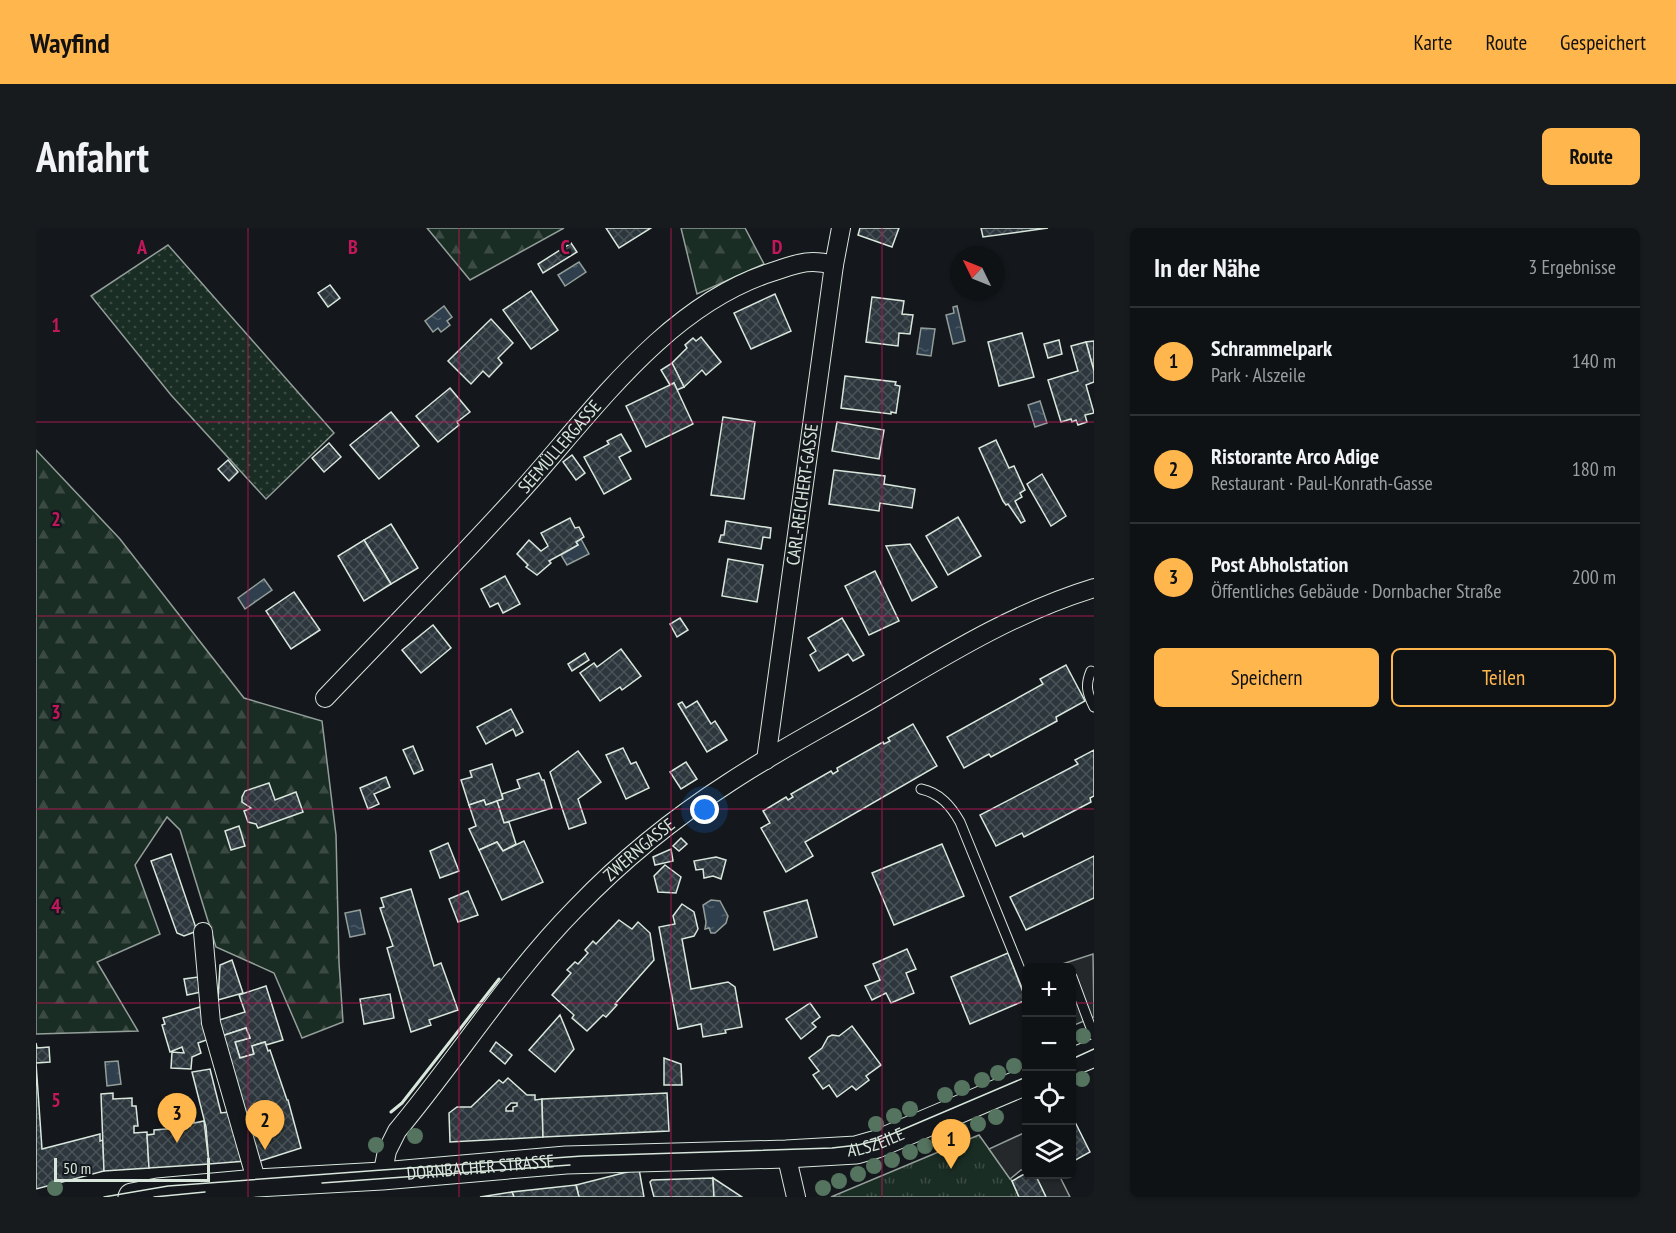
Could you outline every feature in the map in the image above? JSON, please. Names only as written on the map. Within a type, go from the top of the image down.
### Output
[{"type":"main road","points":[[1076,1060],[1094,1053]]},
{"type":"main road","name":"ALSZEILE","points":[[786,1154],[868,1147],[1022,1083]]},
{"type":"main road","name":"DORNBACHER STRASSE","points":[[132,1197],[158,1192],[263,1187],[566,1160],[786,1154]]},
{"type":"street","name":"CARL-REICHERT-GASSE","points":[[766,760],[841,228]]},
{"type":"street","name":"SEEMÜLLERGASSE","points":[[325,698],[514,499],[608,392],[651,348],[699,308],[757,277],[803,262],[817,261],[834,265]]},
{"type":"street","name":"ZWERNGASSE","points":[[382,1176],[387,1151],[397,1131],[525,966],[575,909],[630,856],[680,816],[766,760],[970,641],[1021,615],[1059,599],[1094,588]]},
{"type":"street","points":[[203,932],[211,1023],[263,1187]]},
{"type":"street","points":[[786,1154],[796,1197]]},
{"type":"lane","points":[[1091,670],[1086,690],[1094,706]]},
{"type":"lane","points":[[921,789],[938,795],[947,803],[960,822],[1022,974]]},
{"type":"lane","points":[[1076,989],[1094,1036]]},
{"type":"green space","points":[[427,228],[564,228],[470,280]]},
{"type":"green space","points":[[681,228],[745,228],[764,264],[697,294]]},
{"type":"green space","points":[[168,245],[334,433],[266,499],[171,395],[91,296]]},
{"type":"green space","points":[[36,450],[120,539],[244,698],[322,721],[336,835],[343,1022],[302,1038],[274,973],[216,947],[180,830],[167,817],[135,865],[160,934],[97,962],[138,1031],[36,1034]]},
{"type":"green space","points":[[979,1135],[1012,1181],[1019,1197],[831,1197]]},
{"type":"shaded area","points":[[1093,954],[1094,1017],[1076,1024],[1076,963],[1065,963]]},
{"type":"shaded area","points":[[1022,1134],[1022,1170],[1010,1179],[989,1149]]},
{"type":"shaded area","points":[[1037,1179],[1061,1179],[1070,1197],[1046,1197]]},
{"type":"water","points":[[579,262],[586,272],[565,286],[558,275]]},
{"type":"water","points":[[444,306],[452,317],[447,321],[450,325],[441,332],[438,328],[433,332],[425,321]]},
{"type":"water","points":[[957,306],[965,341],[953,344],[946,315],[954,313],[953,307]]},
{"type":"water","points":[[921,328],[935,329],[931,356],[917,354]]},
{"type":"water","points":[[1040,401],[1047,423],[1035,427],[1028,405]]},
{"type":"water","points":[[581,539],[589,554],[567,565],[561,555],[578,545],[576,542]]},
{"type":"water","points":[[264,579],[272,590],[245,609],[238,598]]},
{"type":"water","points":[[711,900],[720,901],[728,916],[726,923],[715,933],[711,933],[709,928],[705,929],[703,905]]},
{"type":"water","points":[[360,910],[365,934],[350,937],[345,913]]},
{"type":"water","points":[[118,1061],[121,1084],[107,1086],[105,1062]]},
{"type":"building","points":[[606,228],[651,228],[619,248]]},
{"type":"building","points":[[860,228],[899,228],[892,247],[858,235]]},
{"type":"building","points":[[981,228],[1048,228],[983,237]]},
{"type":"building","points":[[571,243],[577,252],[543,273],[538,264]]},
{"type":"building","points":[[330,285],[340,298],[328,307],[318,293]]},
{"type":"building","points":[[531,291],[558,330],[531,349],[503,310]]},
{"type":"building","points":[[775,294],[791,331],[751,349],[734,313]]},
{"type":"building","points":[[872,297],[904,301],[902,314],[913,315],[910,334],[899,333],[898,346],[866,342]]},
{"type":"building","points":[[491,319],[513,343],[498,358],[502,363],[489,377],[483,371],[471,384],[448,361]]},
{"type":"building","points":[[1022,333],[1034,377],[999,386],[988,342]]},
{"type":"building","points":[[701,337],[721,362],[706,375],[702,370],[684,387],[672,363],[687,348],[685,345],[693,338],[696,341]]},
{"type":"building","points":[[1059,340],[1062,354],[1048,358],[1044,344]]},
{"type":"building","points":[[1094,341],[1094,371],[1086,342]]},
{"type":"building","points":[[1086,342],[1094,371],[1094,382],[1086,385],[1094,413],[1085,415],[1087,422],[1078,425],[1076,420],[1072,422],[1071,419],[1061,422],[1048,380],[1078,371],[1071,346]]},
{"type":"building","points":[[672,363],[684,387],[677,390],[674,383],[670,385],[661,370]]},
{"type":"building","points":[[845,376],[896,382],[895,385],[900,386],[896,413],[841,408]]},
{"type":"building","points":[[674,383],[693,424],[646,447],[626,406]]},
{"type":"building","points":[[450,388],[470,412],[457,422],[459,425],[438,442],[416,416]]},
{"type":"building","points":[[391,412],[419,446],[379,479],[350,445]]},
{"type":"building","points":[[723,417],[755,422],[744,499],[711,495]]},
{"type":"building","points":[[837,422],[884,430],[879,459],[832,451]]},
{"type":"building","points":[[621,434],[631,451],[619,457],[631,479],[604,494],[584,457],[609,444],[607,441]]},
{"type":"building","points":[[996,440],[1009,468],[1014,466],[1025,490],[1020,493],[1022,497],[1015,501],[1025,521],[1021,523],[1008,504],[1006,505],[1003,501],[979,448]]},
{"type":"building","points":[[329,443],[341,457],[324,472],[312,458]]},
{"type":"building","points":[[572,455],[585,473],[576,480],[563,462]]},
{"type":"building","points":[[228,460],[238,472],[229,481],[218,469]]},
{"type":"building","points":[[834,470],[885,476],[884,484],[915,489],[912,508],[880,503],[879,511],[829,504]]},
{"type":"building","points":[[1042,474],[1066,516],[1051,526],[1027,484]]},
{"type":"building","points":[[958,517],[981,556],[948,575],[926,536]]},
{"type":"building","points":[[570,518],[575,528],[579,527],[584,537],[576,542],[578,545],[549,561],[551,563],[537,575],[526,567],[528,565],[517,554],[529,540],[541,551],[548,546],[541,533]]},
{"type":"building","points":[[726,521],[771,528],[770,538],[763,537],[761,549],[719,542],[721,535],[724,535]]},
{"type":"building","points":[[391,524],[418,568],[391,584],[364,540]]},
{"type":"building","points":[[364,540],[391,584],[364,601],[338,556]]},
{"type":"building","points":[[910,544],[937,587],[912,601],[886,546]]},
{"type":"building","points":[[728,559],[763,565],[757,602],[722,596]]},
{"type":"building","points":[[875,571],[899,621],[869,635],[845,586]]},
{"type":"building","points":[[505,576],[520,604],[503,613],[498,603],[490,607],[481,589]]},
{"type":"building","points":[[294,592],[320,630],[291,649],[266,611]]},
{"type":"building","points":[[680,618],[688,630],[677,637],[670,624]]},
{"type":"building","points":[[842,618],[864,655],[853,661],[848,654],[819,671],[810,655],[816,651],[808,638]]},
{"type":"building","points":[[433,625],[451,648],[421,673],[402,650]]},
{"type":"building","points":[[621,649],[641,676],[622,690],[620,687],[600,701],[580,673],[594,663],[597,667]]},
{"type":"building","points":[[585,653],[589,660],[572,671],[568,664]]},
{"type":"building","points":[[1066,665],[1085,701],[1056,717],[1057,721],[991,757],[989,754],[964,768],[947,737],[1043,684],[1040,679]]},
{"type":"building","points":[[697,701],[711,724],[715,721],[727,740],[707,752],[678,704],[682,702],[686,708]]},
{"type":"building","points":[[511,709],[523,732],[516,736],[513,729],[486,744],[477,727]]},
{"type":"building","points":[[913,724],[937,766],[805,842],[813,856],[786,872],[761,828],[770,823],[763,811],[786,797],[788,800],[793,797],[791,794],[831,771],[833,774],[838,771],[837,768],[883,742],[884,744],[890,741],[888,738]]},
{"type":"building","points":[[413,746],[423,770],[414,774],[403,750]]},
{"type":"building","points":[[623,748],[631,764],[636,762],[649,788],[626,799],[606,755]]},
{"type":"building","points":[[1094,750],[1094,796],[1090,798],[1091,802],[1024,837],[1022,833],[996,846],[980,815],[1078,764],[1075,760]]},
{"type":"building","points":[[578,751],[601,782],[578,799],[586,823],[569,829],[550,772]]},
{"type":"building","points":[[686,762],[697,779],[681,789],[670,772]]},
{"type":"building","points":[[492,764],[503,799],[486,805],[484,800],[469,805],[461,780],[472,777],[470,771]]},
{"type":"building","points":[[539,773],[544,780],[552,808],[504,823],[497,801],[503,799],[502,794],[520,788],[517,780]]},
{"type":"building","points":[[386,777],[390,787],[374,794],[379,804],[368,809],[360,788]]},
{"type":"building","points":[[269,783],[275,800],[296,792],[303,812],[258,828],[256,824],[248,822],[244,811],[251,808],[242,802],[242,797],[245,791]]},
{"type":"building","points":[[484,800],[486,805],[497,801],[504,823],[509,822],[516,844],[503,851],[497,842],[479,850],[469,829],[476,826],[469,805]]},
{"type":"building","points":[[239,826],[245,846],[231,850],[225,831]]},
{"type":"building","points":[[681,838],[687,844],[679,851],[673,846]]},
{"type":"building","points":[[524,841],[543,882],[502,900],[479,850],[497,842],[503,851]]},
{"type":"building","points":[[448,843],[459,871],[440,878],[430,851]]},
{"type":"building","points":[[942,844],[964,896],[894,925],[872,873]]},
{"type":"building","points":[[671,849],[673,861],[655,865],[653,857]]},
{"type":"building","points":[[171,854],[197,931],[184,936],[177,933],[151,861]]},
{"type":"building","points":[[1094,856],[1094,898],[1026,930],[1010,897]]},
{"type":"building","points":[[716,857],[726,860],[721,879],[713,876],[704,878],[703,869],[696,870],[694,861]]},
{"type":"building","points":[[665,865],[681,877],[676,893],[658,892],[654,876]]},
{"type":"building","points":[[411,889],[434,966],[441,963],[458,1010],[429,1020],[431,1025],[411,1032],[387,948],[393,946],[380,908],[384,907],[381,898]]},
{"type":"building","points":[[468,891],[478,915],[458,922],[449,899]]},
{"type":"building","points":[[807,900],[817,937],[774,950],[764,912]]},
{"type":"building","points":[[682,904],[694,912],[698,929],[694,936],[682,939],[691,989],[728,982],[735,987],[742,1027],[725,1030],[726,1033],[703,1037],[701,1024],[678,1029],[659,927],[675,924],[673,916]]},
{"type":"building","points":[[619,920],[632,929],[638,922],[650,933],[654,960],[606,1017],[603,1015],[587,1031],[572,1018],[574,1015],[552,995],[571,973],[567,970],[575,962],[578,964],[588,953],[585,950],[593,941],[596,944]]},
{"type":"building","points":[[907,949],[916,969],[906,973],[914,993],[891,1003],[886,993],[872,1000],[865,986],[880,980],[873,964]]},
{"type":"building","points":[[1008,953],[1022,990],[1022,1002],[970,1024],[951,977]]},
{"type":"building","points":[[232,960],[243,993],[218,1000],[220,965]]},
{"type":"building","points":[[198,977],[201,992],[187,995],[184,979]]},
{"type":"building","points":[[266,986],[283,1040],[252,1046],[254,1054],[240,1058],[235,1042],[250,1038],[246,1028],[219,1037],[216,1021],[245,1012],[239,995]]},
{"type":"building","points":[[390,994],[394,1018],[364,1024],[360,999]]},
{"type":"building","points":[[810,1003],[820,1017],[812,1023],[816,1027],[801,1039],[786,1019]]},
{"type":"building","points":[[200,1007],[209,1039],[198,1043],[201,1053],[192,1057],[191,1069],[171,1068],[172,1052],[184,1053],[182,1047],[170,1052],[162,1025],[165,1024],[163,1018]]},
{"type":"building","points":[[560,1015],[574,1049],[555,1072],[529,1050]]},
{"type":"building","points":[[852,1026],[881,1065],[866,1076],[869,1080],[856,1090],[852,1086],[837,1097],[829,1085],[823,1089],[813,1075],[819,1071],[809,1058],[822,1048],[828,1037],[839,1036]]},
{"type":"building","points":[[246,1028],[250,1038],[235,1042],[240,1058],[254,1054],[252,1046],[265,1042],[288,1100],[301,1148],[257,1162],[219,1037]]},
{"type":"building","points":[[496,1042],[512,1055],[505,1064],[490,1051]]},
{"type":"building","points":[[36,1043],[37,1048],[49,1047],[50,1062],[36,1063]]},
{"type":"building","points":[[664,1058],[681,1064],[682,1085],[664,1085]]},
{"type":"building","points":[[36,1063],[42,1149],[100,1134],[100,1141],[103,1140],[104,1171],[36,1189]]},
{"type":"building","points":[[210,1069],[221,1113],[228,1112],[230,1120],[235,1120],[246,1161],[209,1164],[206,1127],[192,1072]]},
{"type":"building","points":[[508,1078],[527,1095],[535,1095],[535,1100],[542,1099],[543,1137],[450,1142],[449,1113],[457,1107],[471,1107],[499,1080],[503,1083]],"holes":[[[511,1103],[517,1103],[513,1111],[506,1111]]]},
{"type":"building","points":[[113,1093],[113,1099],[132,1098],[132,1106],[136,1106],[138,1126],[134,1126],[134,1133],[147,1132],[149,1168],[104,1171],[101,1094]]},
{"type":"building","points":[[667,1093],[669,1131],[543,1137],[542,1099]]},
{"type":"building","points":[[194,1115],[194,1123],[204,1121],[209,1164],[149,1168],[147,1135],[154,1134],[154,1130],[179,1128],[177,1117]]},
{"type":"building","points":[[1076,1124],[1090,1152],[1076,1160]]},
{"type":"building","points":[[639,1169],[644,1197],[579,1197],[576,1185]]},
{"type":"building","points":[[1022,1175],[1022,1179],[1037,1179],[1046,1197],[1019,1197],[1012,1181]]},
{"type":"building","points":[[713,1178],[714,1197],[654,1197],[650,1182],[652,1180]]},
{"type":"building","points":[[713,1178],[742,1197],[714,1197]]},
{"type":"building","points":[[576,1185],[579,1197],[514,1197],[512,1192]]},
{"type":"building","points":[[512,1192],[514,1197],[480,1197]]},
{"type":"tram line","points":[[1076,1057],[1094,1049]]},
{"type":"tram line","points":[[104,1197],[168,1186],[582,1156],[832,1148],[858,1145],[878,1140],[1022,1079]]},
{"type":"tram line","points":[[322,1183],[570,1165]]},
{"type":"tram line","points":[[154,1197],[205,1192]]},
{"type":"wall","points":[[391,1112],[402,1103],[499,979]]},
{"type":"place","name":"Post Abholstation","points":[[177,1143]]},
{"type":"place","name":"Ristorante Arco Adige","points":[[265,1150]]},
{"type":"place","name":"Schrammelpark","points":[[951,1169]]}]
